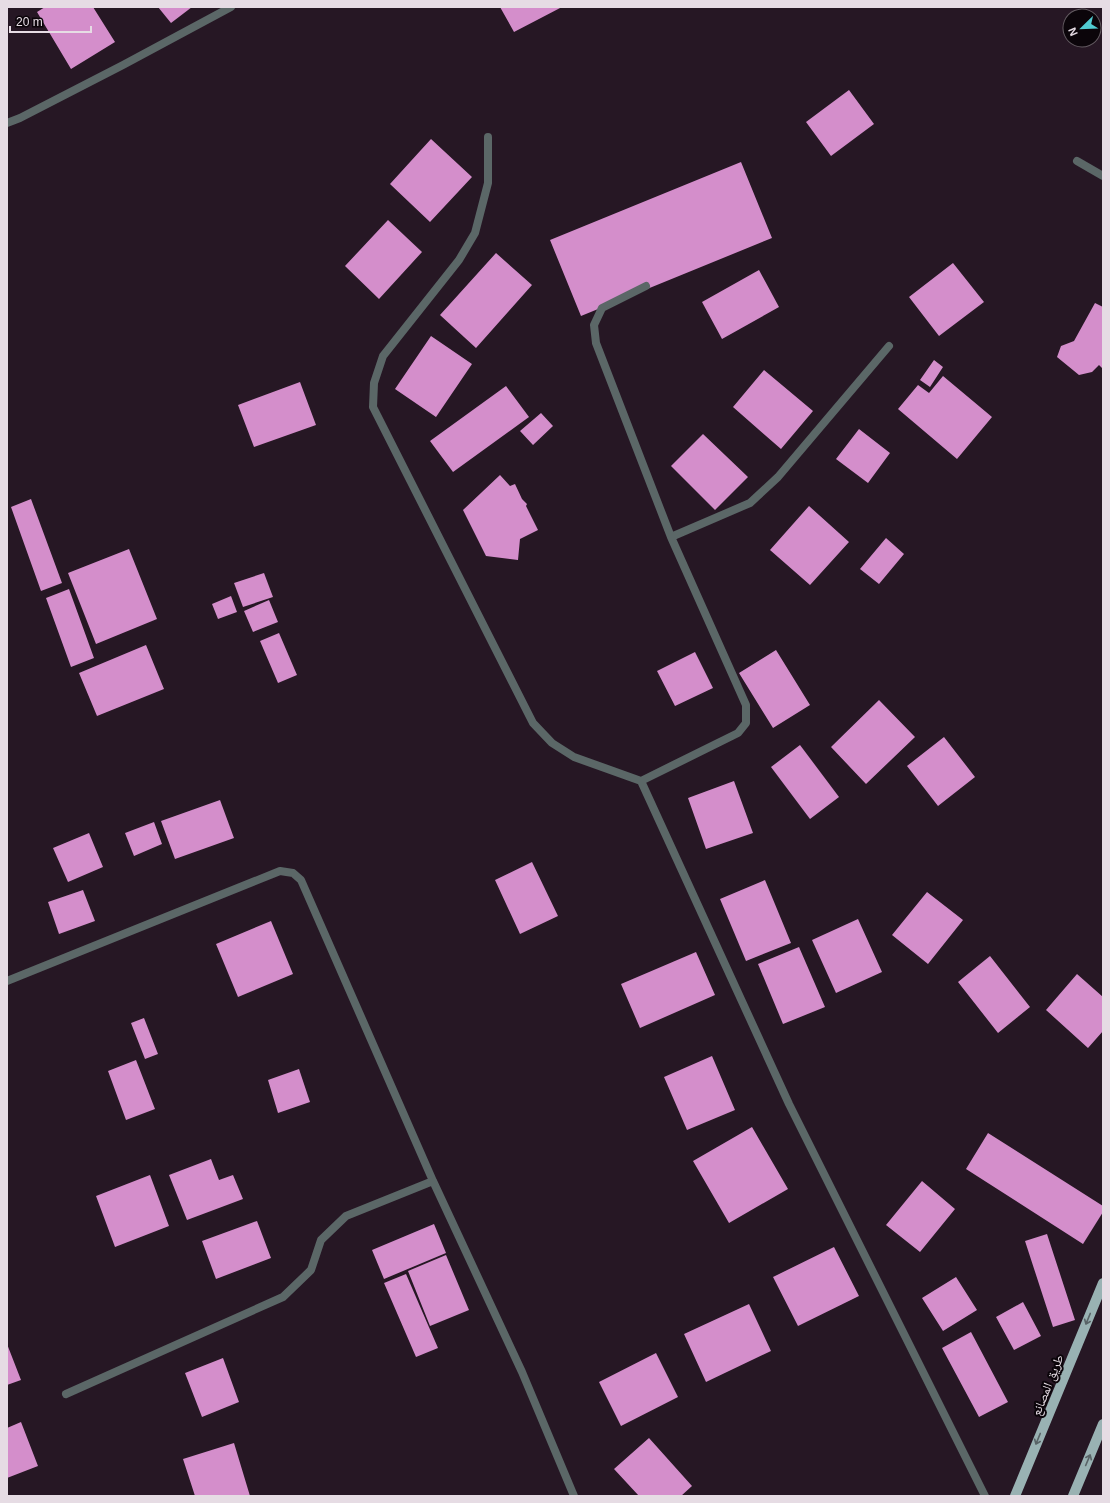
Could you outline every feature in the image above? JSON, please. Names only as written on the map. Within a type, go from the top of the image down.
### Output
[{"type":"main road","name":"طريق المصانع","points":[[1015,1496],[1103,1283]]},
{"type":"main road","points":[[1073,1496],[1103,1424]]},
{"type":"street","points":[[7,123],[20,118],[123,65],[231,7]]},
{"type":"street","points":[[488,137],[488,183],[476,233],[459,260],[383,356],[374,383],[373,407],[533,723],[552,743],[574,757],[641,781],[789,1104],[985,1496]]},
{"type":"street","points":[[1077,161],[1103,176]]},
{"type":"street","points":[[641,781],[738,733],[746,723],[746,705],[671,537],[596,343],[594,326],[602,308],[646,286]]},
{"type":"street","points":[[671,537],[750,503],[778,477],[889,346]]},
{"type":"street","points":[[7,981],[280,871],[293,873],[301,880],[433,1181],[522,1372],[574,1496]]},
{"type":"street","points":[[66,1394],[283,1296],[312,1270],[321,1240],[346,1216],[433,1181]]},
{"type":"building","points":[[45,7],[93,7],[115,42],[71,69],[37,12]]},
{"type":"building","points":[[158,7],[192,7],[171,23]]},
{"type":"building","points":[[500,7],[562,7],[514,32]]},
{"type":"building","points":[[849,90],[874,124],[831,156],[806,122]]},
{"type":"building","points":[[431,139],[472,177],[430,222],[390,184]]},
{"type":"building","points":[[741,162],[772,238],[581,316],[550,240]]},
{"type":"building","points":[[388,220],[422,252],[379,299],[345,266]]},
{"type":"building","points":[[496,253],[532,285],[476,348],[440,315]]},
{"type":"building","points":[[953,263],[984,302],[939,336],[909,297]]},
{"type":"building","points":[[759,270],[779,307],[722,339],[702,302]]},
{"type":"building","points":[[1095,303],[1103,307],[1103,369],[1099,365],[1092,372],[1079,375],[1057,357],[1061,346],[1074,341]]},
{"type":"building","points":[[431,336],[472,364],[436,417],[395,389]]},
{"type":"building","points":[[934,360],[943,367],[930,387],[920,380]]},
{"type":"building","points":[[764,370],[813,411],[781,449],[733,407]]},
{"type":"building","points":[[943,376],[992,417],[957,459],[898,409],[918,385],[929,393]]},
{"type":"building","points":[[300,382],[316,425],[254,447],[238,405]]},
{"type":"building","points":[[506,386],[529,417],[453,472],[430,441]]},
{"type":"building","points":[[541,413],[553,426],[533,445],[520,431]]},
{"type":"building","points":[[859,429],[890,453],[868,483],[836,459]]},
{"type":"building","points":[[703,434],[748,477],[715,510],[671,466]]},
{"type":"building","points":[[500,475],[510,486],[515,484],[522,499],[527,504],[526,506],[538,530],[520,539],[518,560],[486,556],[463,510]]},
{"type":"building","points":[[31,499],[62,583],[41,591],[11,507]]},
{"type":"building","points":[[809,506],[849,542],[810,585],[770,550]]},
{"type":"building","points":[[886,538],[904,554],[879,584],[860,569]]},
{"type":"building","points":[[129,549],[157,619],[96,644],[68,573]]},
{"type":"building","points":[[264,573],[273,597],[243,607],[234,583]]},
{"type":"building","points":[[69,589],[94,658],[71,667],[46,598]]},
{"type":"building","points":[[231,596],[237,612],[218,619],[212,604]]},
{"type":"building","points":[[269,600],[278,622],[253,632],[244,611]]},
{"type":"building","points":[[279,633],[297,675],[278,683],[260,641]]},
{"type":"building","points":[[146,645],[164,689],[97,716],[79,673]]},
{"type":"building","points":[[776,650],[810,705],[773,728],[739,673]]},
{"type":"building","points":[[695,652],[713,688],[675,706],[657,671]]},
{"type":"building","points":[[879,700],[915,737],[866,784],[831,747]]},
{"type":"building","points":[[944,737],[975,777],[938,806],[907,766]]},
{"type":"building","points":[[800,745],[839,797],[810,819],[771,767]]},
{"type":"building","points":[[734,781],[753,833],[706,849],[688,798]]},
{"type":"building","points":[[220,800],[234,838],[175,859],[161,821]]},
{"type":"building","points":[[154,822],[162,844],[134,856],[125,833]]},
{"type":"building","points":[[89,833],[103,867],[68,882],[53,848]]},
{"type":"building","points":[[532,862],[558,916],[520,934],[495,880]]},
{"type":"building","points":[[765,880],[791,943],[746,961],[720,899]]},
{"type":"building","points":[[83,890],[95,921],[59,934],[48,902]]},
{"type":"building","points":[[927,892],[963,920],[928,964],[892,935]]},
{"type":"building","points":[[858,919],[882,972],[836,993],[812,940]]},
{"type":"building","points":[[271,921],[293,974],[238,997],[216,944]]},
{"type":"building","points":[[799,947],[825,1007],[783,1024],[758,964]]},
{"type":"building","points":[[696,952],[715,995],[640,1028],[621,984]]},
{"type":"building","points":[[990,956],[1030,1007],[998,1033],[958,982]]},
{"type":"building","points":[[1077,974],[1103,997],[1103,1031],[1088,1048],[1046,1010]]},
{"type":"building","points":[[144,1018],[158,1054],[145,1059],[131,1023]]},
{"type":"building","points":[[712,1056],[735,1110],[687,1130],[664,1077]]},
{"type":"building","points":[[136,1060],[155,1109],[126,1120],[108,1071]]},
{"type":"building","points":[[299,1069],[310,1102],[278,1113],[268,1080]]},
{"type":"building","points":[[752,1127],[788,1189],[729,1223],[693,1161]]},
{"type":"building","points":[[988,1133],[1103,1206],[1103,1212],[1083,1244],[966,1169]]},
{"type":"building","points":[[211,1159],[219,1180],[233,1175],[243,1199],[187,1220],[169,1175]]},
{"type":"building","points":[[150,1175],[169,1226],[115,1247],[96,1196]]},
{"type":"building","points":[[922,1181],[955,1209],[920,1252],[886,1225]]},
{"type":"building","points":[[257,1221],[271,1258],[216,1279],[202,1241]]},
{"type":"building","points":[[434,1224],[446,1253],[384,1279],[372,1250]]},
{"type":"building","points":[[1047,1234],[1075,1320],[1053,1327],[1025,1241]]},
{"type":"building","points":[[834,1247],[859,1296],[798,1326],[773,1277]]},
{"type":"building","points":[[446,1255],[469,1310],[430,1326],[408,1271]]},
{"type":"building","points":[[406,1274],[438,1348],[416,1357],[384,1283]]},
{"type":"building","points":[[956,1277],[977,1310],[943,1331],[922,1298]]},
{"type":"building","points":[[1023,1302],[1041,1336],[1014,1350],[996,1317]]},
{"type":"building","points":[[749,1304],[771,1351],[706,1382],[684,1334]]},
{"type":"building","points":[[971,1332],[1008,1402],[979,1417],[942,1348]]},
{"type":"building","points":[[7,1344],[21,1380],[7,1385]]},
{"type":"building","points":[[656,1353],[678,1397],[621,1426],[599,1382]]},
{"type":"building","points":[[223,1358],[239,1402],[202,1417],[185,1373]]},
{"type":"building","points":[[21,1422],[38,1466],[7,1478],[7,1428]]},
{"type":"building","points":[[649,1438],[692,1486],[681,1496],[639,1496],[614,1469]]},
{"type":"building","points":[[234,1443],[250,1496],[195,1496],[183,1459]]}]
